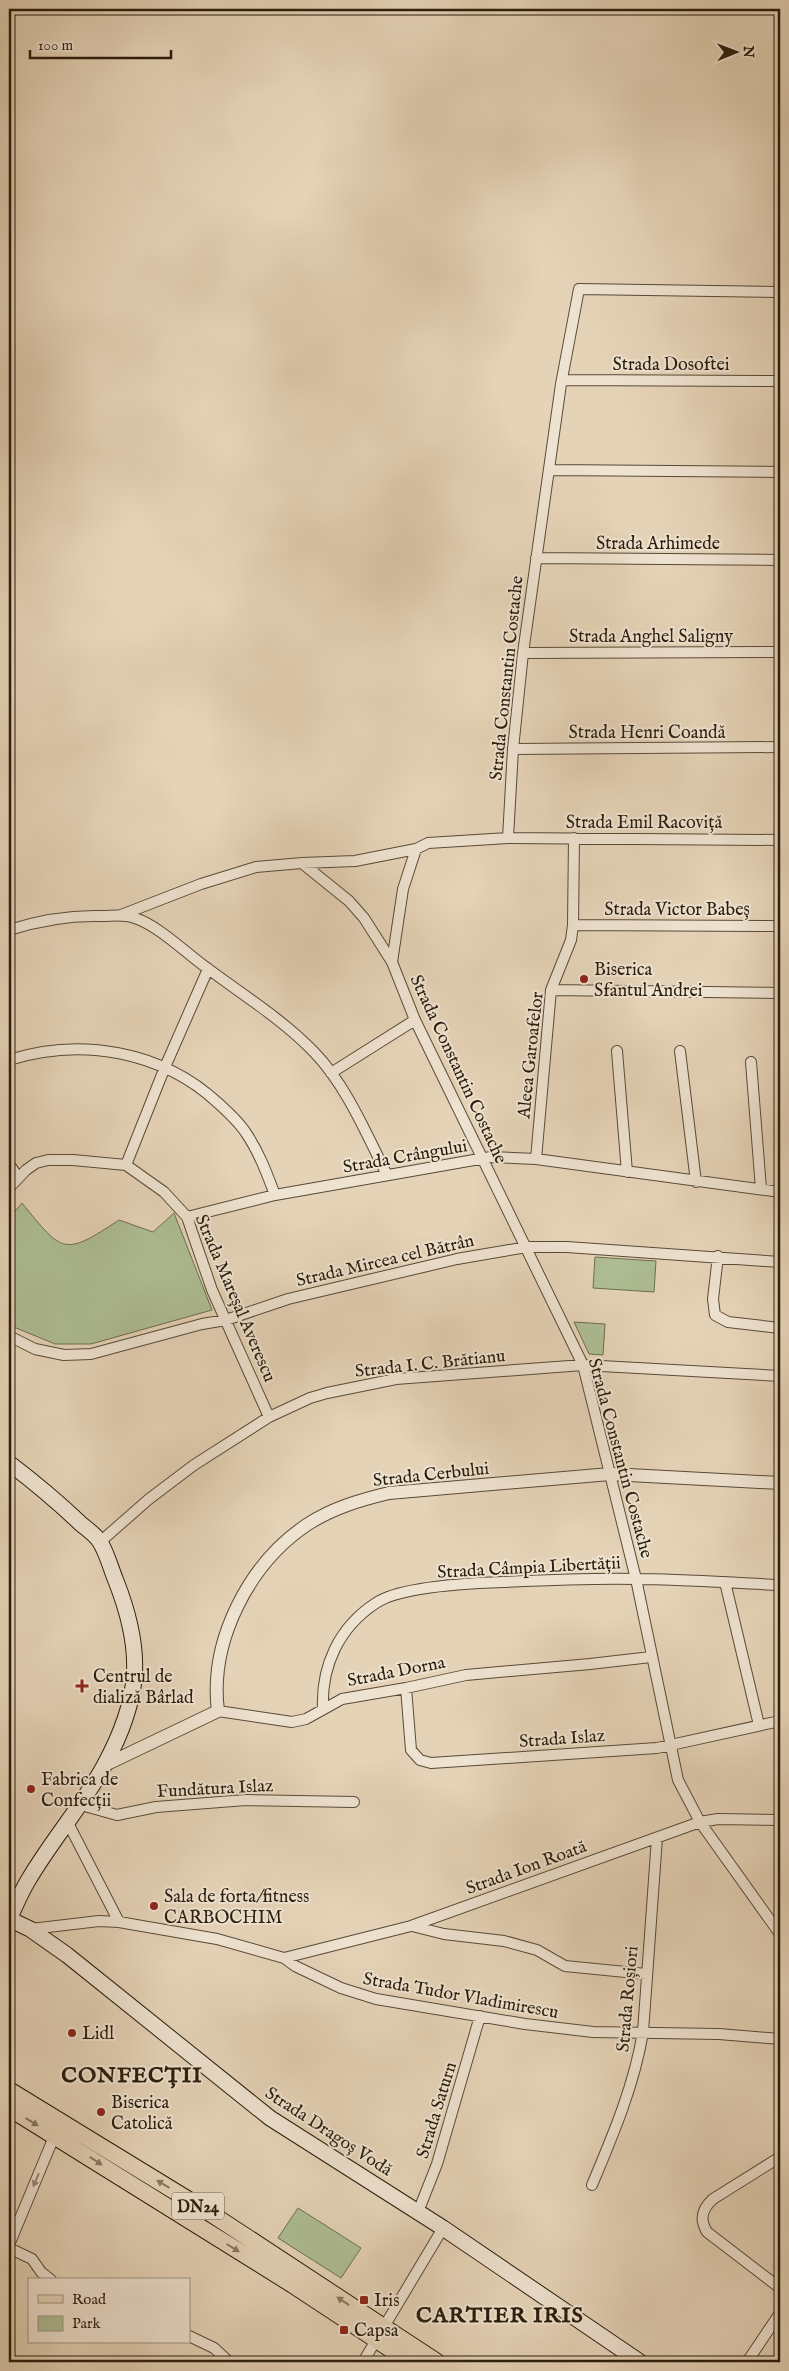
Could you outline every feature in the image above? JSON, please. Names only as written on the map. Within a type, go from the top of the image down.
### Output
[{"type":"main road","points":[[9,1463],[47,1493],[100,1542],[130,1623],[136,1669],[133,1691],[126,1715],[104,1765],[80,1805],[30,1877],[17,1899],[9,1919]]},
{"type":"main road","name":"Strada Dragoș Vodă","points":[[9,1919],[30,1929],[67,1955],[270,2118],[443,2228],[640,2362]]},
{"type":"main road","name":"DN24","points":[[9,2090],[58,2129]]},
{"type":"main road","name":"DN24","points":[[9,2108],[58,2129],[210,2213],[380,2334],[410,2362]]},
{"type":"main road","name":"DN24","points":[[380,2334],[437,2362]]},
{"type":"street","name":"Strada Constantin Costache","points":[[508,838],[513,749],[523,653],[562,380],[580,289],[780,292]]},
{"type":"street","name":"Strada Dosoftei","points":[[562,380],[780,381]]},
{"type":"street","points":[[549,470],[780,472]]},
{"type":"street","name":"Strada Arhimede","points":[[536,558],[780,560]]},
{"type":"street","name":"Strada Anghel Saligny","points":[[523,653],[780,652]]},
{"type":"street","name":"Strada Henri Coandă","points":[[513,749],[780,747]]},
{"type":"street","points":[[121,915],[201,884],[256,868],[302,862],[355,861],[416,849],[428,843],[508,838]]},
{"type":"street","name":"Strada Emil Racoviță","points":[[508,838],[780,840]]},
{"type":"street","name":"Aleea Garoafelor","points":[[536,1159],[551,990],[571,940],[573,925],[574,838]]},
{"type":"street","name":"Strada Constantin Costache","points":[[416,849],[403,889],[392,962],[415,1020],[583,1365],[636,1578],[678,1780],[700,1822],[780,1934]]},
{"type":"street","points":[[302,862],[332,886],[359,912],[392,962]]},
{"type":"street","points":[[9,930],[32,923],[72,916],[121,915],[137,918],[249,996],[315,1052],[361,1123],[386,1175]]},
{"type":"street","name":"Strada Victor Babeș","points":[[573,925],[780,926]]},
{"type":"street","points":[[126,1165],[165,1067],[208,969]]},
{"type":"street","points":[[551,990],[780,993]]},
{"type":"street","points":[[331,1074],[415,1020]]},
{"type":"street","points":[[9,1060],[35,1053],[80,1048],[134,1056],[165,1067],[185,1077],[211,1097],[246,1133],[262,1162],[275,1195]]},
{"type":"street","points":[[680,1050],[696,1182]]},
{"type":"street","points":[[617,1051],[627,1172]]},
{"type":"street","points":[[751,1062],[761,1189]]},
{"type":"street","name":"Strada Crângului","points":[[186,1218],[275,1195],[484,1159],[509,1157],[780,1192]]},
{"type":"street","name":"Strada Mareșal Averescu","points":[[9,1188],[18,1177],[36,1164],[48,1160],[98,1161],[126,1165],[164,1192],[186,1218],[212,1290],[269,1417]]},
{"type":"street","points":[[9,1164],[18,1177]]},
{"type":"street","name":"Strada Mircea cel Bătrân","points":[[9,1336],[35,1349],[64,1354],[91,1354],[202,1324],[226,1320],[288,1299],[466,1257],[527,1247],[718,1256],[780,1262]]},
{"type":"street","points":[[718,1256],[713,1300],[715,1315],[728,1322],[780,1328]]},
{"type":"street","name":"Strada I. C. Brătianu","points":[[100,1542],[166,1486],[269,1417],[310,1398],[361,1385],[396,1379],[583,1365],[780,1376]]},
{"type":"street","name":"Strada Cerbului","points":[[218,1711],[215,1689],[218,1666],[224,1642],[241,1599],[264,1566],[290,1538],[308,1524],[353,1502],[389,1493],[610,1474],[780,1483]]},
{"type":"street","name":"Strada Câmpia Libertății","points":[[323,1709],[322,1687],[334,1648],[350,1626],[378,1602],[429,1588],[471,1583],[636,1578],[780,1585]]},
{"type":"street","points":[[725,1582],[759,1725]]},
{"type":"street","name":"Strada Dorna","points":[[218,1711],[292,1722],[306,1719],[342,1699],[406,1688],[466,1674],[651,1657]]},
{"type":"street","name":"Strada Islaz","points":[[406,1688],[412,1750],[420,1760],[431,1763],[657,1748],[780,1721]]},
{"type":"street","points":[[104,1765],[218,1711]]},
{"type":"street","name":"Fundătura Islaz","points":[[80,1805],[117,1814],[156,1807],[246,1800],[354,1802]]},
{"type":"street","name":"Strada Ion Roată","points":[[284,1958],[411,1926],[700,1822],[718,1819],[780,1820]]},
{"type":"street","points":[[68,1823],[119,1922]]},
{"type":"street","name":"Strada Roșiori","points":[[592,2185],[635,2076],[643,2032],[657,1838]]},
{"type":"street","name":"Strada Tudor Vladimirescu","points":[[30,1929],[86,1922],[119,1922],[217,1939],[284,1958],[325,1981],[354,1993],[376,1999],[557,2028],[593,2032],[719,2034],[780,2039]]},
{"type":"street","points":[[411,1926],[444,1934],[504,1941],[537,1950],[565,1966],[646,1974]]},
{"type":"street","name":"Strada Saturn","points":[[418,2212],[437,2164],[480,2016]]},
{"type":"street","points":[[48,2278],[41,2272],[32,2259],[9,2246],[58,2129]]},
{"type":"street","points":[[780,2156],[713,2199],[705,2206],[702,2214],[703,2224],[707,2232],[780,2288]]},
{"type":"street","points":[[363,2362],[443,2228]]},
{"type":"street","points":[[747,2362],[780,2313]]},
{"type":"street","points":[[190,2336],[214,2348],[229,2362]]},
{"type":"green space","points":[[22,1203],[47,1232],[56,1240],[65,1244],[75,1244],[86,1240],[119,1220],[153,1232],[174,1213],[212,1310],[91,1344],[55,1344],[9,1325],[9,1218]]},
{"type":"green space","points":[[595,1257],[656,1261],[654,1292],[593,1288]]},
{"type":"green space","points":[[574,1322],[605,1324],[603,1355],[589,1354]]},
{"type":"green space","points":[[298,2208],[361,2248],[341,2278],[278,2238]]},
{"type":"place","name":"Biserica Sfantul Andrei","points":[[584,979]]},
{"type":"place","name":"Centrul de dializă Bârlad","points":[[82,1686]]},
{"type":"place","name":"Fabrica de Confecții","points":[[31,1789]]},
{"type":"place","name":"Sala de forta/fitness CARBOCHIM","points":[[154,1906]]},
{"type":"place","name":"Lidl","points":[[72,2033]]},
{"type":"place","name":"Biserica Catolică","points":[[101,2112]]},
{"type":"place","name":"Iris","points":[[364,2300]]},
{"type":"place","name":"Capsa","points":[[344,2330]]},
{"type":"district","name":"CONFECȚII","points":[[132,2074]]},
{"type":"district","name":"CARTIER IRIS","points":[[500,2314]]}]
